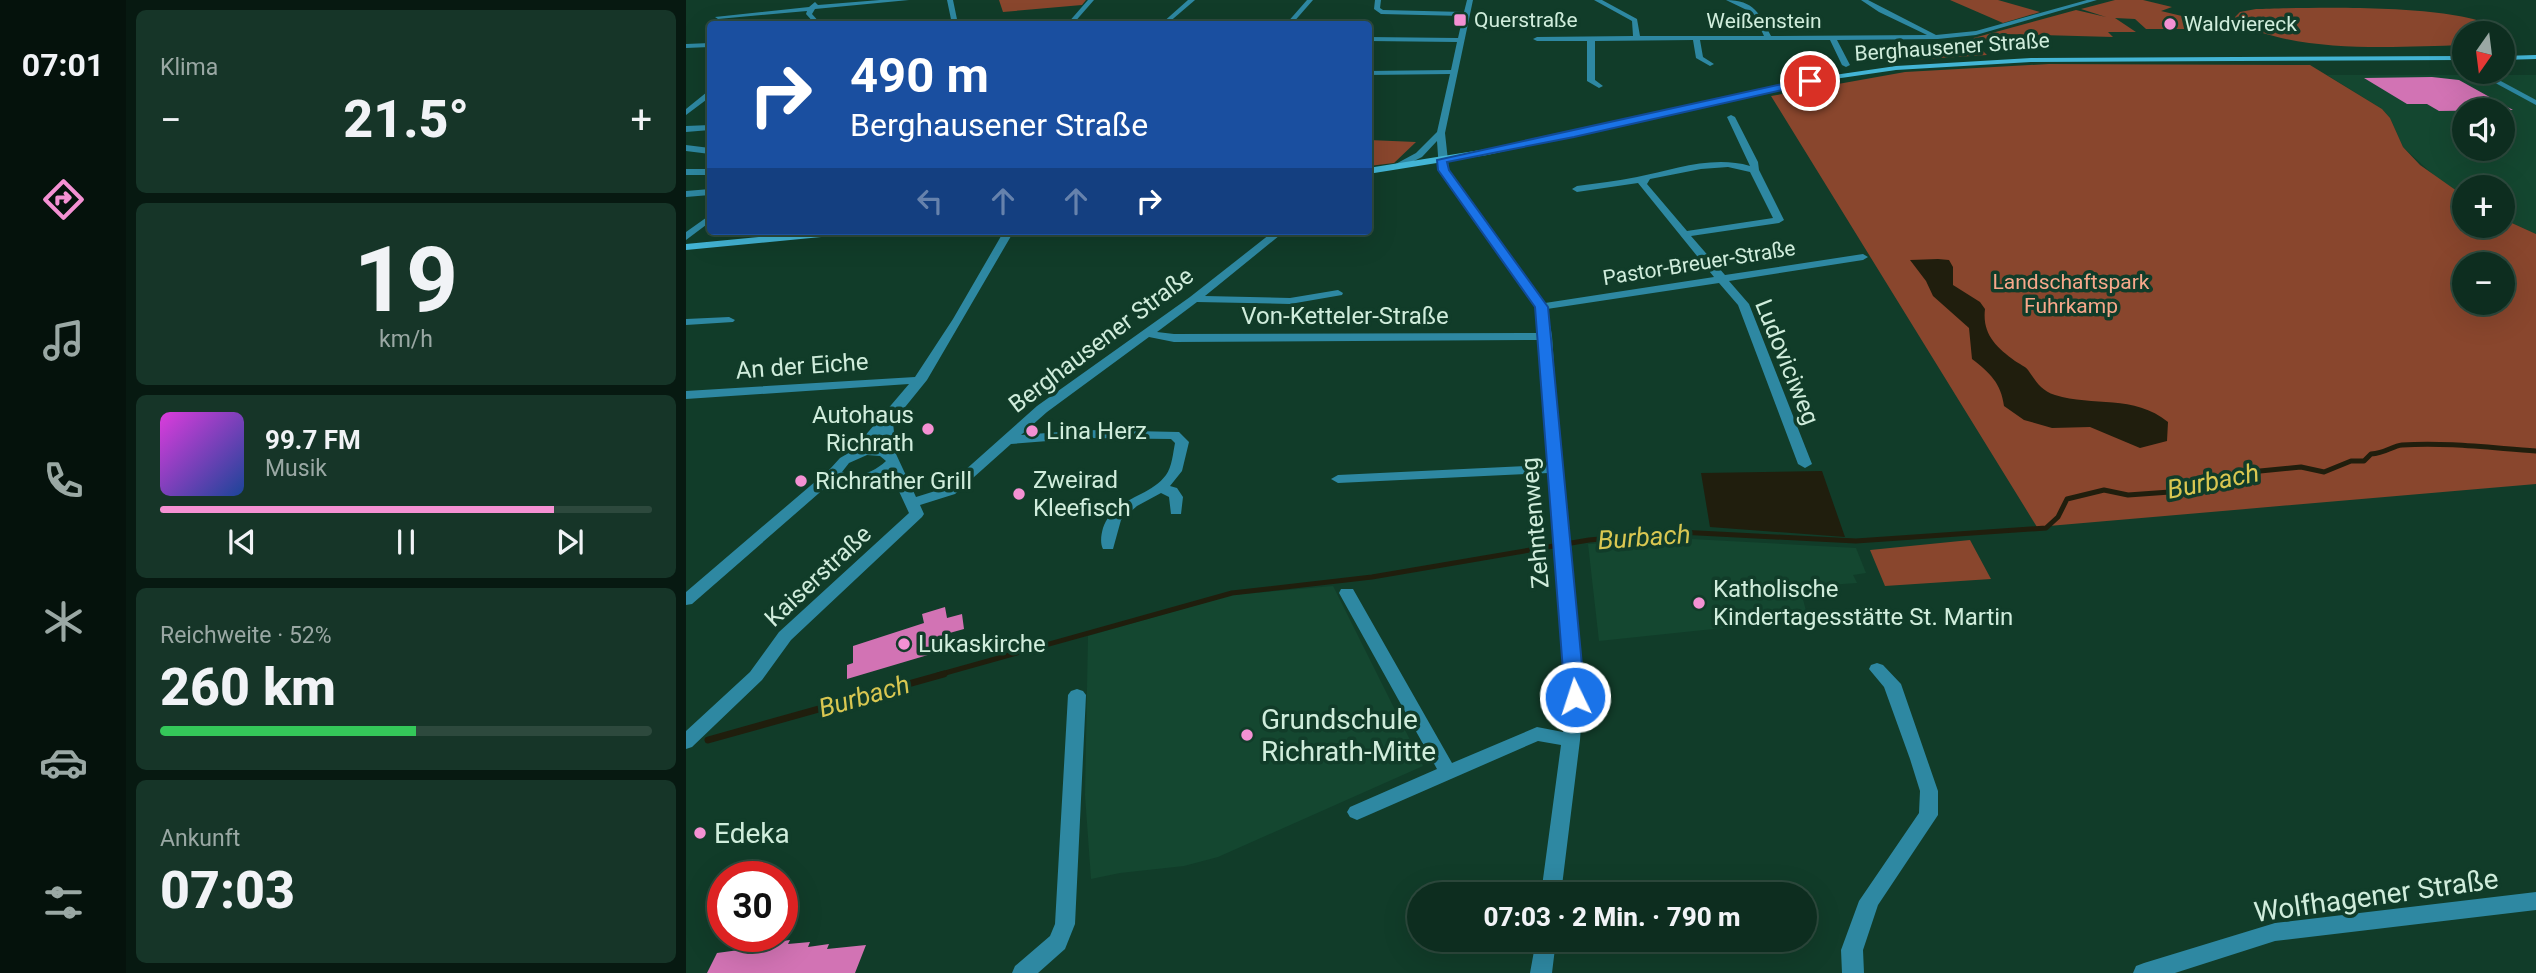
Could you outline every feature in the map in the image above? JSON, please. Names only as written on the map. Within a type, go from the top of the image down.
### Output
[{"type":"main road","points":[[2515,58],[2536,57]]},
{"type":"main road","name":"Berghausener Straße","points":[[1372,170],[1442,160],[1574,134],[1800,82],[1896,68],[1978,62],[2452,58]]},
{"type":"main road","points":[[686,247],[810,235]]},
{"type":"street","points":[[813,21],[810,19],[811,8],[819,0]]},
{"type":"street","points":[[719,17],[906,0]]},
{"type":"street","points":[[950,0],[954,21]]},
{"type":"street","points":[[1073,21],[1091,0]]},
{"type":"street","points":[[1168,21],[1192,0]]},
{"type":"street","points":[[1292,21],[1310,0]]},
{"type":"street","points":[[1378,0],[1377,9],[1381,12],[1468,14]]},
{"type":"street","points":[[1442,160],[1441,133],[1470,0]]},
{"type":"street","points":[[1597,0],[1635,20],[1637,39]]},
{"type":"street","points":[[1728,0],[1756,12],[1769,38]]},
{"type":"street","points":[[1864,0],[1881,11],[1938,37]]},
{"type":"street","name":"Weißenstein","points":[[1538,39],[1938,37],[1976,33],[2088,1]]},
{"type":"street","name":"Weißenstein","points":[[1696,38],[1700,58],[1710,64]]},
{"type":"street","name":"Weißenstein","points":[[1833,38],[1846,65]]},
{"type":"street","points":[[1372,39],[1461,40]]},
{"type":"street","points":[[1591,39],[1591,81],[1599,86]]},
{"type":"street","points":[[686,46],[707,45]]},
{"type":"street","points":[[1372,73],[1455,72]]},
{"type":"street","points":[[2501,84],[2536,103]]},
{"type":"street","points":[[686,113],[707,96]]},
{"type":"street","points":[[1686,234],[1779,220],[1731,117]]},
{"type":"street","points":[[686,129],[707,128]]},
{"type":"street","points":[[1395,167],[1419,155],[1441,133]]},
{"type":"street","points":[[686,148],[707,151]]},
{"type":"street","name":"Zehntenweg","points":[[1442,160],[1444,170],[1541,307],[1546,336],[1554,469],[1575,682],[1571,740],[1553,882]]},
{"type":"street","points":[[1577,189],[1733,164],[1754,170]]},
{"type":"street","points":[[686,172],[707,172]]},
{"type":"street","name":"Ludoviciweg","points":[[1643,179],[1642,184],[1743,304],[1805,464]]},
{"type":"street","points":[[686,194],[707,192]]},
{"type":"street","points":[[686,237],[707,220]]},
{"type":"street","points":[[686,600],[835,472],[838,466],[857,454],[887,423],[921,380],[1008,235]]},
{"type":"street","name":"Berghausener Straße","points":[[909,496],[950,491],[1077,381],[1194,299],[1275,235]]},
{"type":"street","name":"Pastor-Breuer-Straße","points":[[1541,307],[1863,257]]},
{"type":"street","points":[[1194,299],[1290,301],[1338,293]]},
{"type":"street","points":[[686,322],[729,320]]},
{"type":"street","name":"Von-Ketteler-Straße","points":[[1145,333],[1174,338],[1546,336]]},
{"type":"street","name":"An der Eiche","points":[[686,395],[921,380]]},
{"type":"street","points":[[887,423],[891,458],[909,496]]},
{"type":"street","points":[[1007,440],[1086,435],[1174,435],[1182,442],[1174,476],[1161,489],[1138,498],[1121,511],[1108,535],[1108,546]]},
{"type":"street","points":[[857,454],[872,451],[891,458]]},
{"type":"street","points":[[835,472],[839,477],[848,480],[869,477],[886,469],[891,458]]},
{"type":"street","points":[[1338,479],[1554,469]]},
{"type":"street","points":[[869,477],[909,496]]},
{"type":"street","points":[[1161,489],[1172,491],[1176,497],[1176,511]]},
{"type":"street","name":"Kaiserstraße","points":[[686,742],[756,676],[785,636],[903,530],[917,514],[909,496]]},
{"type":"street","points":[[1348,593],[1447,771]]},
{"type":"street","points":[[1853,973],[1852,950],[1869,901],[1928,816],[1929,792],[1919,760],[1892,684],[1877,669]]},
{"type":"street","points":[[1023,973],[1058,942],[1065,924],[1077,695]]},
{"type":"street","points":[[1357,812],[1537,734],[1571,740]]},
{"type":"street","name":"Wolfhagener Straße","points":[[2144,973],[2275,932],[2536,901]]},
{"type":"street","points":[[1541,973],[1544,952]]},
{"type":"shaded area","points":[[2327,75],[2452,75],[2452,84],[2515,84],[2515,75],[2536,75],[2536,234],[2515,224],[2515,175],[2452,175],[2452,188],[2403,147],[2390,118],[2382,109]]},
{"type":"shaded area","points":[[1910,260],[1949,260],[1953,267],[1953,285],[1980,302],[1985,309],[1988,333],[1996,345],[2027,369],[2042,388],[2055,395],[2127,404],[2155,413],[2168,422],[2167,441],[2140,448],[2090,427],[2052,428],[2024,420],[2004,406],[1994,379],[1972,359],[1969,328],[1933,296],[1926,281]]},
{"type":"shaded area","points":[[1822,471],[1845,537],[1710,527],[1701,473]]},
{"type":"shaded area","name":"Katholische Kindertagesstätte St. Martin","points":[[1691,539],[1856,548],[1866,573],[1853,575],[1857,583],[1800,587],[1808,619],[1599,641],[1588,544]]},
{"type":"shaded area","name":"Grundschule Richrath-Mitte","points":[[1333,586],[1423,766],[1218,857],[1184,866],[1091,879],[1085,795],[1088,636],[1231,595]]},
{"type":"green space","points":[[999,0],[1086,0],[1082,5],[1003,12]]},
{"type":"green space","points":[[1950,0],[1998,0],[2040,12],[2003,23]]},
{"type":"green space","points":[[2115,0],[2143,0],[2172,7],[2161,11],[2186,17],[2185,20],[2194,20],[2206,29],[2146,29],[2135,19],[2115,18],[2136,32],[2108,32],[2113,37],[2005,34],[1977,45],[1987,55],[1909,60],[1904,57],[2076,10],[2106,17],[2081,9]]},
{"type":"green space","points":[[2256,9],[2394,9],[2434,12],[2479,21],[2452,21],[2452,45],[2348,46],[2290,40],[2263,33],[2237,23],[2235,17],[2240,12]]},
{"type":"green space","name":"Landschaftspark Fuhrkamp","points":[[2049,64],[2310,65],[2382,109],[2390,118],[2403,147],[2420,165],[2452,188],[2452,238],[2515,238],[2515,224],[2536,234],[2536,484],[2037,527],[1771,96],[1905,72]]},
{"type":"green space","points":[[1372,140],[1416,142],[1394,163],[1372,166]]},
{"type":"green space","points":[[1970,540],[1991,579],[1885,586],[1870,550]]},
{"type":"building","points":[[2364,78],[2452,79],[2452,84],[2466,84],[2491,98],[2452,98],[2452,111],[2439,111],[2427,104],[2407,104]]},
{"type":"building","name":"Lukaskirche","points":[[945,607],[947,618],[962,614],[964,629],[946,634],[948,649],[847,679],[847,665],[853,663],[853,646],[924,623],[922,614]]},
{"type":"building","points":[[810,942],[808,947],[829,944],[827,949],[866,945],[855,973],[707,973],[717,953],[798,952],[798,943]]},
{"type":"waterway","name":"Burbach","points":[[938,675],[1232,593],[1372,577],[1589,540],[1679,532],[1856,541],[2046,528],[2058,517],[2067,499],[2104,490],[2128,495],[2184,491],[2203,482],[2252,475],[2260,471],[2301,467],[2324,472],[2351,461],[2364,461],[2371,454],[2402,445],[2452,445],[2536,451]]},
{"type":"waterway","name":"Burbach","points":[[708,740],[944,674]]},
{"type":"place","name":"Querstraße","points":[[1460,20]]},
{"type":"place","name":"Waldviereck","points":[[2170,24]]},
{"type":"place","name":"Autohaus Richrath","points":[[928,429]]},
{"type":"place","name":"Lina Herz","points":[[1032,431]]},
{"type":"place","name":"Richrather Grill","points":[[801,481]]},
{"type":"place","name":"Zweirad Kleefisch","points":[[1019,494]]},
{"type":"place","name":"Katholische Kindertagesstätte St. Martin","points":[[1699,603]]},
{"type":"place","name":"Lukaskirche","points":[[904,644]]},
{"type":"place","name":"Grundschule Richrath-Mitte","points":[[1247,735]]},
{"type":"place","name":"Edeka","points":[[700,833]]},
{"type":"route","points":[[1575,697],[1554,469],[1546,336],[1541,307],[1444,170],[1442,160],[1574,134],[1810,81]]}]
